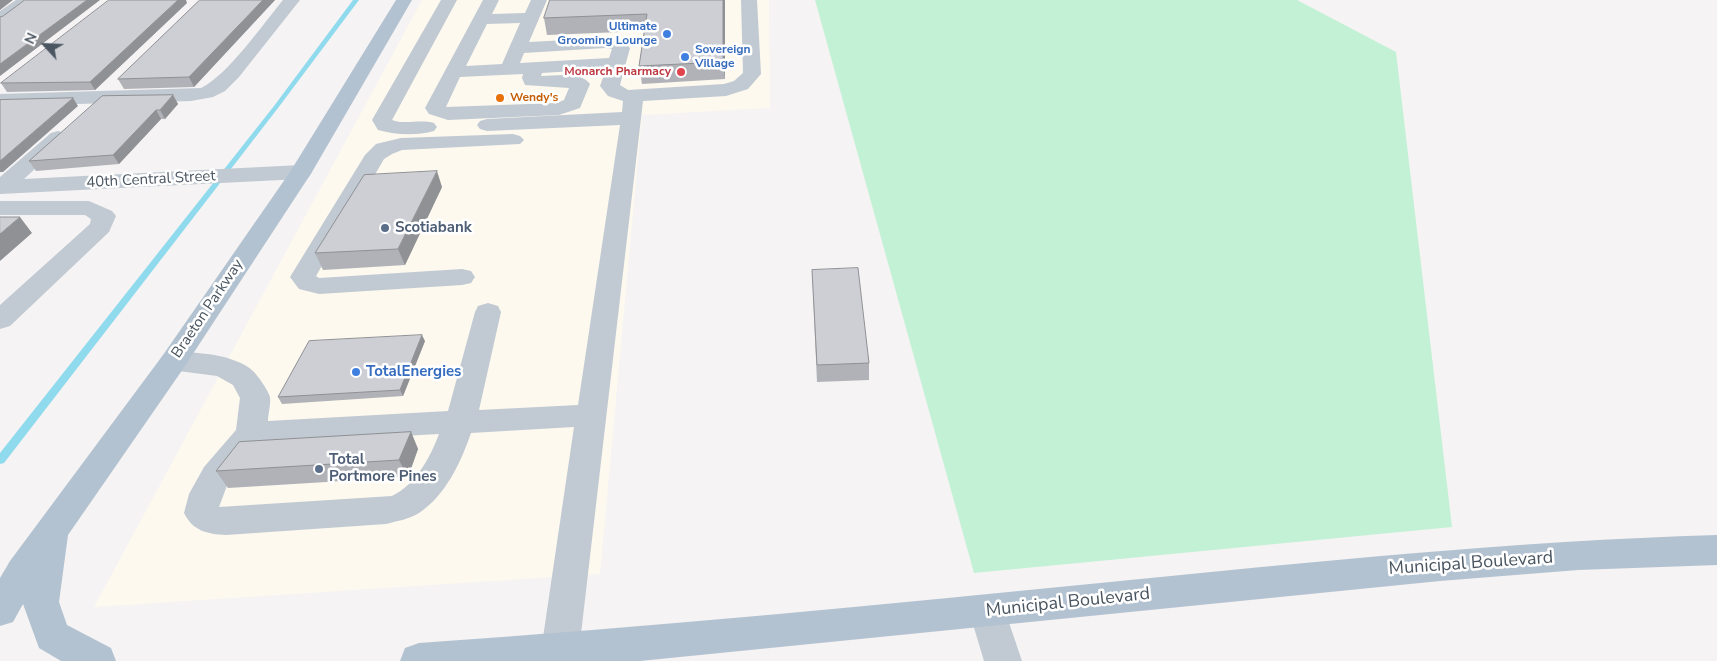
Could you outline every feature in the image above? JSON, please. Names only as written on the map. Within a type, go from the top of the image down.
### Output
[{"type":"main road","name":"Braeton Parkway","points":[[0,610],[23,572],[173,362],[301,172],[404,0]]},
{"type":"main road","points":[[0,573],[53,530]]},
{"type":"main road","points":[[53,530],[41,602],[52,636],[98,661]]},
{"type":"main road","name":"Municipal Boulevard","points":[[419,661],[560,651],[988,611],[1405,568],[1637,551],[1717,550]]},
{"type":"street","points":[[0,18],[27,0]]},
{"type":"street","points":[[0,100],[191,96],[206,93],[218,87],[232,73],[292,0]]},
{"type":"street","points":[[449,0],[382,120],[385,126],[397,128],[632,107],[726,90],[746,82],[750,78],[752,70],[749,0]]},
{"type":"street","points":[[491,0],[435,108],[448,114],[559,109],[573,104],[580,84],[576,82],[532,81],[531,78],[535,67]]},
{"type":"street","points":[[509,68],[539,0]]},
{"type":"street","points":[[481,20],[532,18]]},
{"type":"street","points":[[518,48],[612,44],[621,48],[610,86],[632,107]]},
{"type":"street","points":[[455,72],[617,63]]},
{"type":"street","points":[[1,194],[123,76]]},
{"type":"street","points":[[560,651],[632,107]]},
{"type":"street","points":[[462,277],[319,286],[308,283],[303,277],[309,264],[380,152],[401,144],[514,140]]},
{"type":"street","name":"40th Central Street","points":[[1,194],[192,178],[301,172]]},
{"type":"street","points":[[0,320],[101,227],[104,216],[89,208],[1,194]]},
{"type":"street","points":[[173,362],[201,363],[225,368],[243,378],[255,398],[251,433],[212,482],[201,513],[210,520],[226,521],[386,511],[407,504],[426,488],[435,476],[460,422],[488,312]]},
{"type":"street","points":[[251,433],[591,415]]},
{"type":"street","points":[[988,611],[1003,661]]},
{"type":"shaded area","points":[[422,0],[769,0],[770,108],[642,115],[600,574],[94,607]]},
{"type":"green space","points":[[815,0],[1297,0],[1396,52],[1452,527],[974,573]]},
{"type":"building","points":[[25,0],[87,0],[0,64],[0,17]]},
{"type":"building","points":[[109,0],[178,0],[90,82],[1,83]]},
{"type":"building","points":[[200,0],[263,0],[189,77],[118,79]]},
{"type":"building","name":"Sovereign Village","points":[[550,0],[723,0],[723,62],[639,66],[647,14],[544,18]]},
{"type":"building","points":[[173,95],[113,155],[29,161],[102,96]]},
{"type":"building","points":[[73,98],[0,161],[0,100]]},
{"type":"building","name":"Scotiabank","points":[[437,171],[398,249],[315,253],[364,175]]},
{"type":"building","points":[[0,217],[20,217],[0,234]]},
{"type":"building","points":[[858,268],[869,363],[817,365],[812,270]]},
{"type":"building","name":"TotalEnergies","points":[[422,335],[400,390],[278,397],[309,341]]},
{"type":"building","points":[[411,432],[399,460],[216,471],[239,442]]},
{"type":"waterway","points":[[0,460],[276,107],[356,0]]},
{"type":"place","name":"Ultimate Grooming Lounge","points":[[667,34]]},
{"type":"place","name":"Sovereign Village","points":[[685,57]]},
{"type":"place","name":"Monarch Pharmacy","points":[[681,72]]},
{"type":"place","name":"Wendy's","points":[[500,98]]},
{"type":"place","name":"Scotiabank","points":[[385,228]]},
{"type":"place","name":"TotalEnergies","points":[[356,372]]},
{"type":"place","name":"Total Portmore Pines","points":[[319,469]]}]
